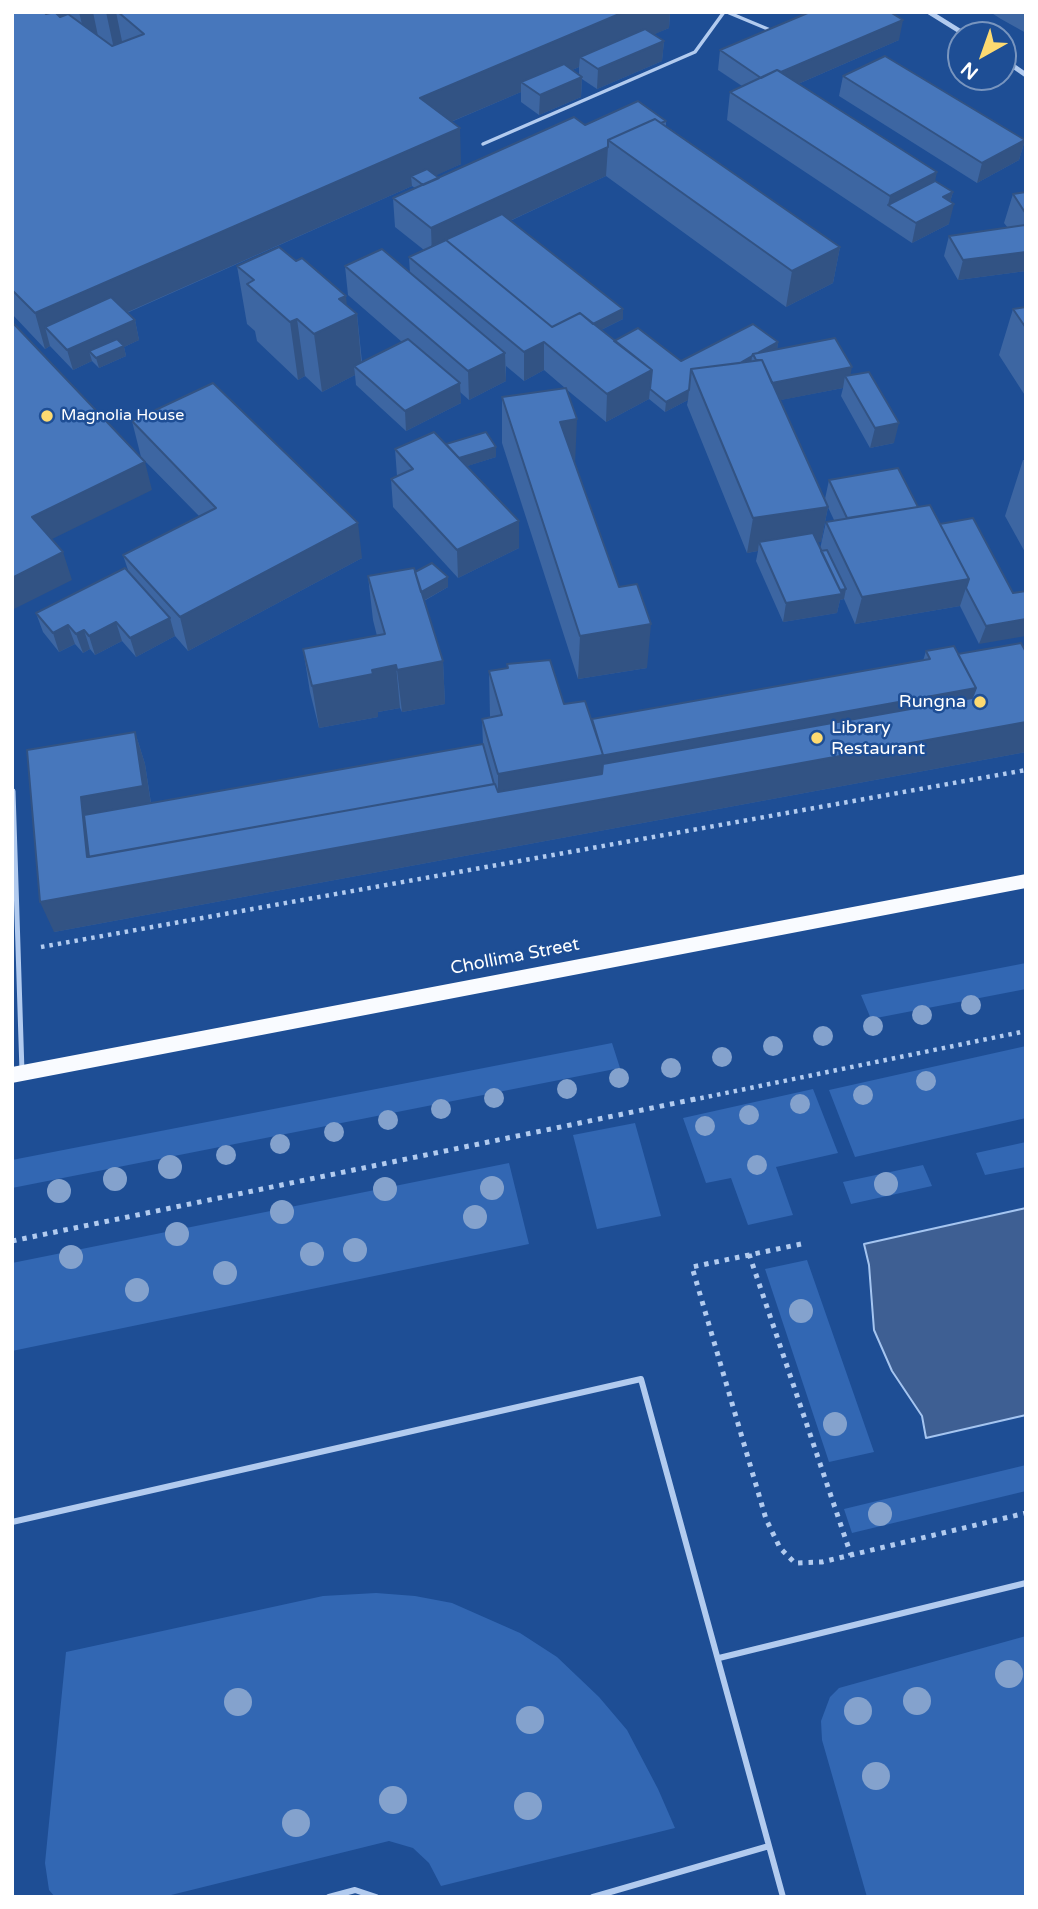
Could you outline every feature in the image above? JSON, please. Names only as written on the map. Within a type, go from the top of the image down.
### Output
[{"type":"main road","name":"Chollima Street","points":[[17,1074],[1026,881]]},
{"type":"lane","points":[[483,144],[695,51],[726,12],[781,34]]},
{"type":"lane","points":[[13,791],[20,951],[17,1074]]},
{"type":"lane","points":[[12,1522],[641,1379],[783,1897]]},
{"type":"lane","points":[[719,1658],[1026,1583]]},
{"type":"lane","points":[[593,1897],[769,1846]]},
{"type":"lane","points":[[329,1897],[355,1890],[376,1897]]},
{"type":"path","points":[[20,951],[1026,770]]},
{"type":"path","points":[[12,1241],[1026,1031]]},
{"type":"path","points":[[801,1244],[692,1267],[766,1519],[780,1548],[795,1563],[822,1562],[1026,1513]]},
{"type":"path","points":[[749,1254],[851,1555]]},
{"type":"shaded area","points":[[1026,963],[1026,989],[871,1019],[861,995]]},
{"type":"shaded area","points":[[612,1043],[620,1068],[12,1188],[12,1160]]},
{"type":"shaded area","points":[[1026,1046],[1026,1118],[855,1157],[829,1090]]},
{"type":"shaded area","points":[[813,1089],[838,1153],[776,1167],[793,1215],[748,1225],[731,1178],[706,1183],[683,1118]]},
{"type":"shaded area","points":[[635,1123],[661,1216],[597,1229],[573,1135]]},
{"type":"shaded area","points":[[1026,1142],[1026,1167],[985,1175],[976,1153]]},
{"type":"shaded area","points":[[509,1163],[529,1244],[12,1351],[12,1263]]},
{"type":"shaded area","points":[[923,1165],[932,1186],[851,1204],[843,1182]]},
{"type":"shaded area","points":[[1026,1208],[1026,1415],[926,1438],[922,1416],[892,1371],[874,1330],[869,1265],[864,1244]]},
{"type":"shaded area","points":[[807,1260],[874,1452],[829,1462],[765,1269]]},
{"type":"shaded area","points":[[1026,1465],[1026,1491],[852,1533],[844,1509]]},
{"type":"shaded area","points":[[376,1593],[415,1596],[452,1603],[520,1633],[557,1657],[599,1697],[627,1730],[675,1828],[441,1886],[429,1863],[413,1848],[389,1841],[163,1897],[55,1897],[49,1890],[45,1863],[66,1652],[323,1596]]},
{"type":"shaded area","points":[[1026,1636],[1026,1897],[867,1897],[822,1740],[821,1721],[830,1697],[839,1688]]},
{"type":"building","points":[[12,12],[55,12],[60,17],[68,14],[112,46],[144,34],[118,12],[624,12],[420,98],[460,128],[35,313],[12,290]]},
{"type":"building","points":[[810,12],[890,12],[903,20],[761,78],[720,50]]},
{"type":"building","points":[[645,29],[664,41],[598,69],[580,57]]},
{"type":"building","points":[[885,56],[1025,140],[982,163],[843,76]]},
{"type":"building","points":[[564,64],[582,77],[540,95],[521,82]]},
{"type":"building","points":[[777,70],[937,172],[890,196],[730,92]]},
{"type":"building","points":[[638,101],[666,121],[661,123],[655,119],[608,140],[608,147],[431,228],[393,198],[574,117],[585,125]]},
{"type":"building","points":[[655,119],[840,247],[792,271],[608,140]]},
{"type":"building","points":[[427,169],[439,178],[423,185],[411,176]]},
{"type":"building","points":[[935,181],[953,192],[943,197],[954,204],[916,223],[888,205]]},
{"type":"building","points":[[1026,192],[1026,214],[1013,194]]},
{"type":"building","points":[[502,214],[623,309],[593,324],[580,313],[552,327],[446,240],[432,246]]},
{"type":"building","points":[[1025,225],[1026,252],[963,260],[949,236]]},
{"type":"building","points":[[446,240],[552,327],[580,313],[652,370],[607,394],[544,342],[524,352],[409,257]]},
{"type":"building","points":[[279,247],[296,261],[302,258],[346,296],[339,299],[357,314],[314,334],[297,319],[290,322],[247,284],[254,280],[237,266]]},
{"type":"building","points":[[382,249],[505,353],[468,371],[345,266]]},
{"type":"building","points":[[111,297],[135,320],[67,350],[45,327]]},
{"type":"building","points":[[1026,307],[1026,328],[1013,309]]},
{"type":"building","name":"Magnolia House","points":[[12,322],[145,462],[32,517],[63,552],[12,578]]},
{"type":"building","points":[[753,324],[778,342],[740,363],[691,369],[689,390],[666,402],[650,389],[652,370],[614,341],[638,328],[681,361]]},
{"type":"building","points":[[835,338],[852,367],[772,383],[762,360],[756,360],[753,354]]},
{"type":"building","points":[[117,339],[124,346],[96,358],[89,351]]},
{"type":"building","points":[[408,339],[460,383],[405,411],[354,366]]},
{"type":"building","points":[[762,360],[828,507],[753,518],[691,369]]},
{"type":"building","points":[[869,372],[899,423],[875,428],[845,376]]},
{"type":"building","points":[[213,383],[358,523],[180,617],[123,555],[216,508],[132,421]]},
{"type":"building","points":[[566,388],[577,419],[560,422],[619,587],[637,584],[651,624],[580,636],[502,397]]},
{"type":"building","points":[[434,432],[519,521],[457,550],[391,479],[413,469],[395,449]]},
{"type":"building","points":[[486,432],[496,447],[459,458],[446,444]]},
{"type":"building","points":[[898,468],[918,507],[847,518],[829,480]]},
{"type":"building","points":[[930,505],[969,579],[862,597],[826,522]]},
{"type":"building","points":[[973,518],[1013,593],[1026,591],[1026,619],[986,626],[966,588],[969,579],[940,524]]},
{"type":"building","points":[[813,533],[842,594],[786,603],[759,542]]},
{"type":"building","points":[[827,550],[846,589],[840,590],[821,551]]},
{"type":"building","points":[[432,563],[448,577],[421,592],[415,572]]},
{"type":"building","points":[[125,568],[170,618],[130,638],[116,622],[89,636],[84,630],[76,634],[68,625],[53,633],[36,613]]},
{"type":"building","points":[[414,568],[443,661],[397,670],[396,665],[372,670],[373,674],[312,686],[303,649],[385,634],[368,576]]},
{"type":"building","points":[[1021,643],[1026,652],[1026,722],[40,902],[27,750],[135,732],[143,786],[81,797],[87,857],[495,784],[498,792],[602,774],[603,764],[972,698],[976,688],[958,654]]},
{"type":"building","points":[[954,646],[976,688],[600,756],[603,755],[592,719],[930,659],[926,651]]},
{"type":"building","points":[[550,660],[564,704],[585,701],[603,755],[498,774],[482,719],[502,715],[489,671],[508,668],[507,664]]},
{"type":"building","points":[[483,744],[494,784],[89,857],[84,815]]},
{"type":"place","name":"Magnolia House","points":[[47,416]]},
{"type":"place","name":"Rungna","points":[[980,702]]},
{"type":"place","name":"Library Restaurant","points":[[817,738]]}]
